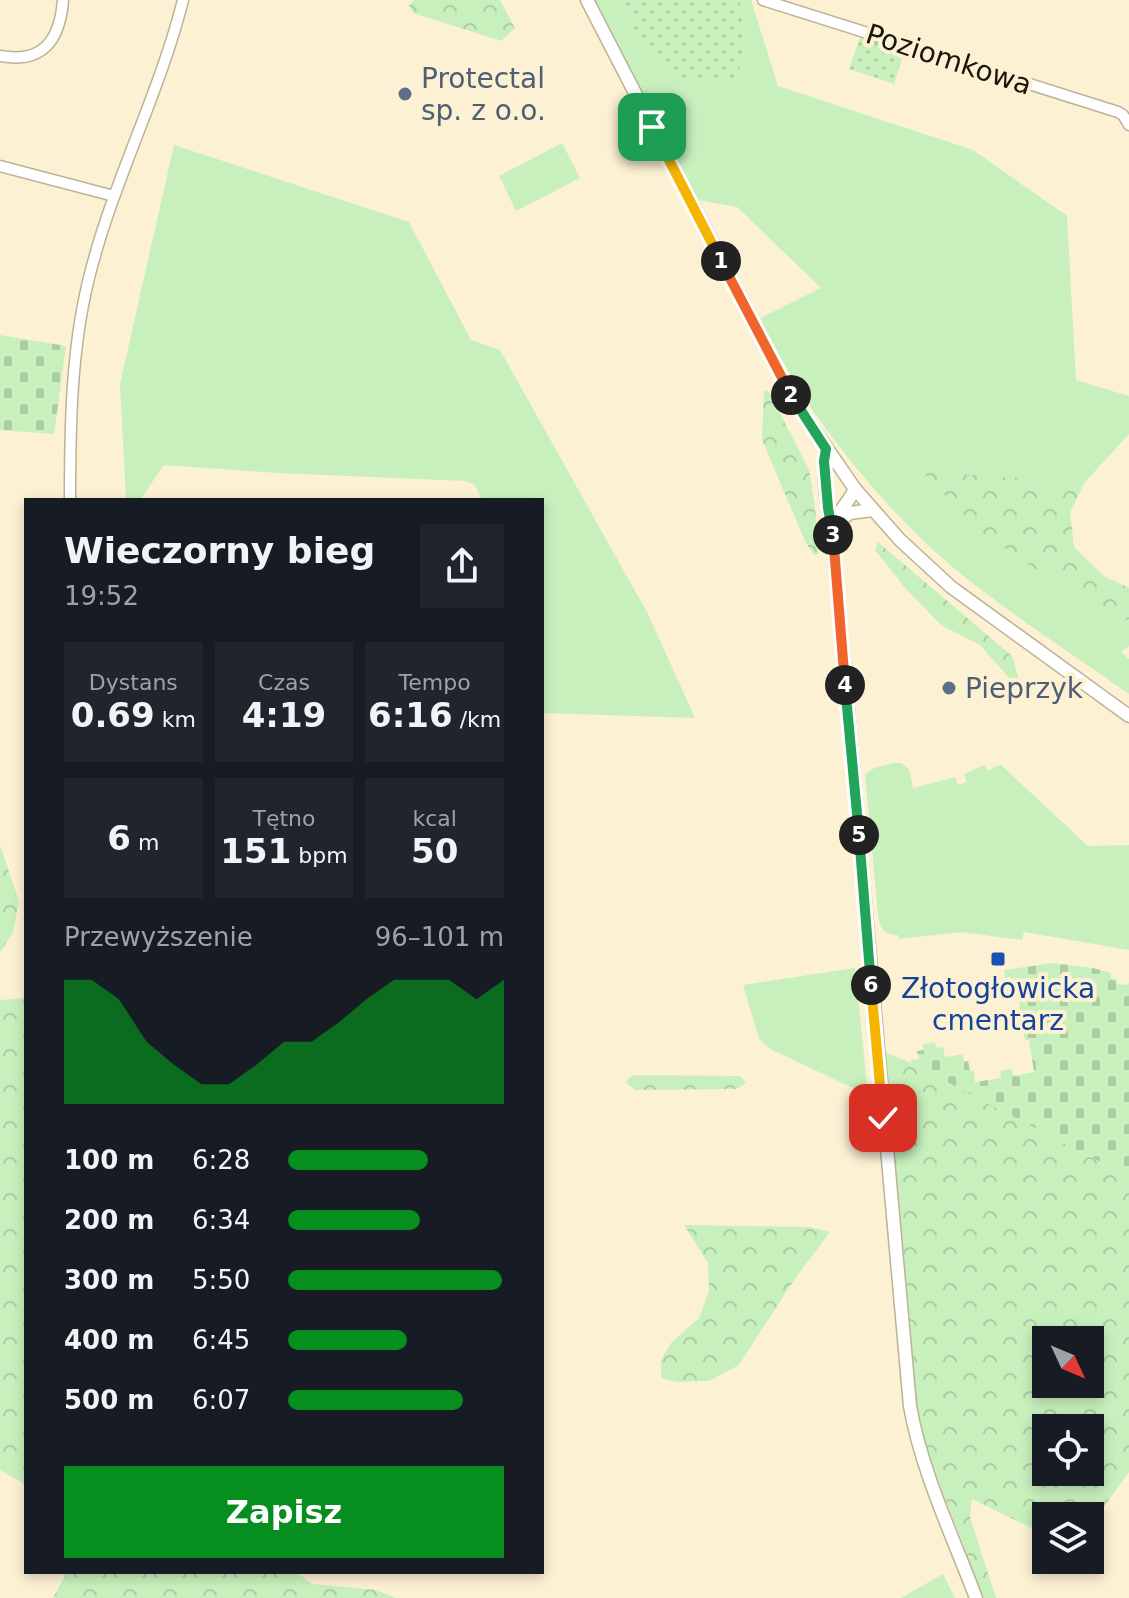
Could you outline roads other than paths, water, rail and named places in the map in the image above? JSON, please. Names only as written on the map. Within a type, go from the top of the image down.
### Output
[{"type":"main road","points":[[587,0],[787,387],[804,418],[855,489],[920,561],[951,587],[1129,716]]},
{"type":"main road","points":[[826,449],[824,461],[828,508],[910,1406],[926,1468],[976,1598]]},
{"type":"main road","points":[[828,508],[833,499],[855,489]]},
{"type":"main road","points":[[832,532],[839,511],[850,500],[855,489]]},
{"type":"main road","points":[[832,532],[841,518],[850,513],[872,510]]},
{"type":"street","points":[[0,56],[22,58],[50,43],[60,23],[63,0]]},
{"type":"street","points":[[70,498],[71,421],[87,284],[114,196],[183,0]]},
{"type":"street","name":"Poziomkowa","points":[[763,0],[1118,112],[1129,125]]},
{"type":"street","points":[[0,166],[114,196]]},
{"type":"place","name":"Protectal sp. z o.o.","points":[[405,94]]},
{"type":"place","name":"Pieprzyk","points":[[949,688]]},
{"type":"place","name":"Złotogłowicka cmentarz","points":[[998,959]]}]
